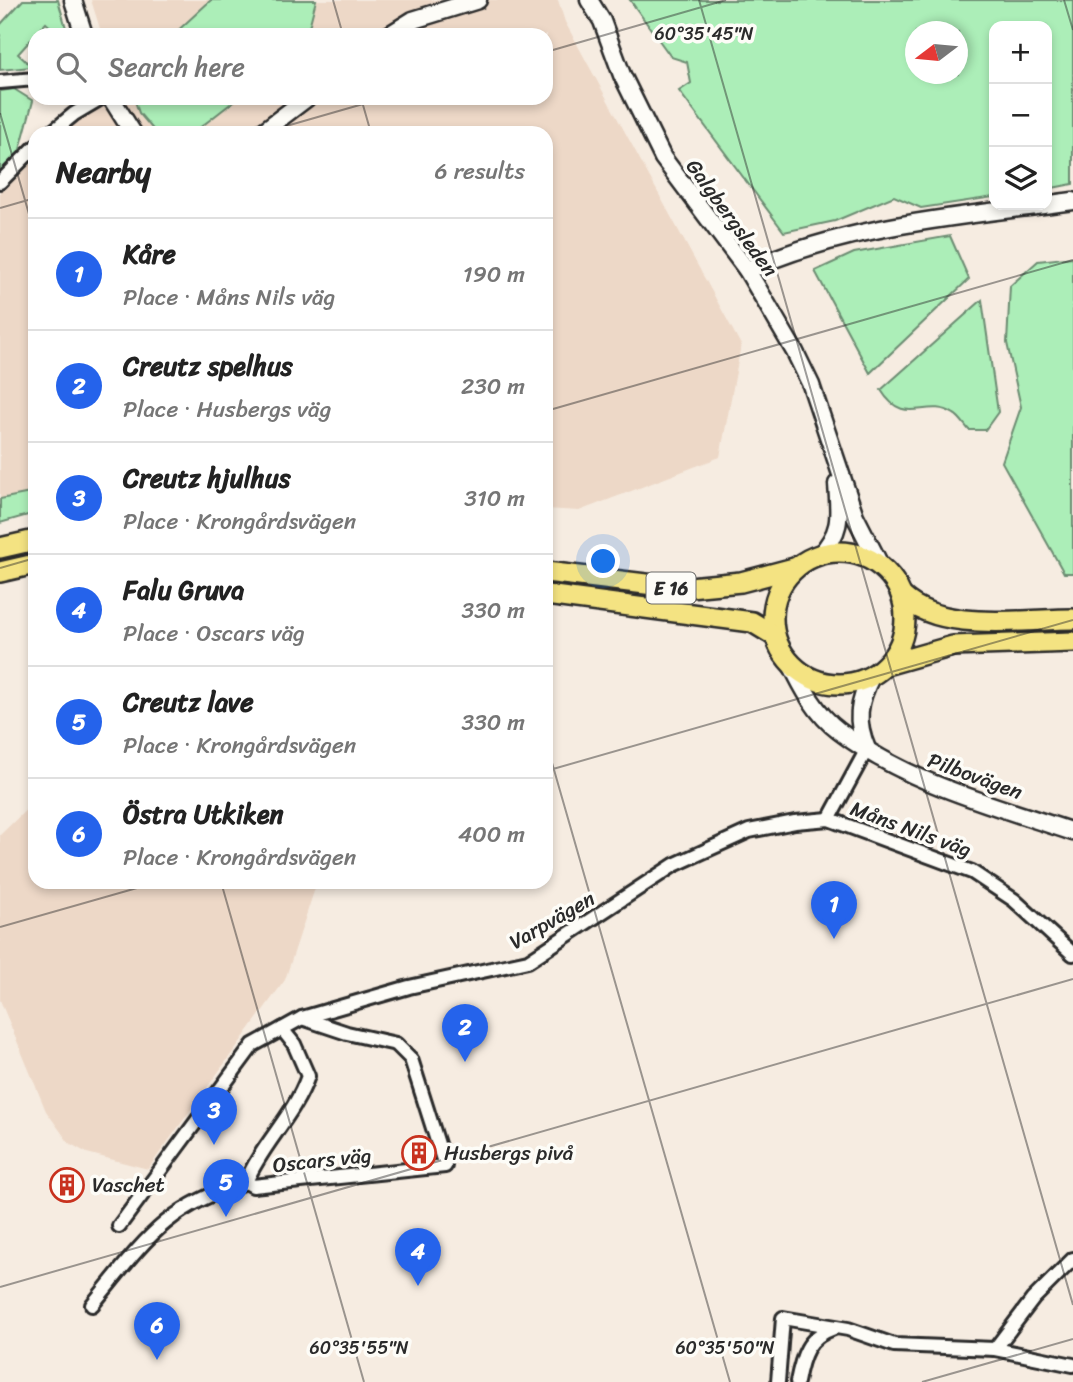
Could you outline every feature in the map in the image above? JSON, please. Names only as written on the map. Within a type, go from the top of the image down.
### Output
[{"type":"highway","points":[[0,548],[28,542]]},
{"type":"highway","name":"E 16","points":[[553,573],[671,589],[732,583],[794,568],[820,555],[850,552],[879,562]]},
{"type":"highway","points":[[879,562],[896,582],[902,596],[903,636],[879,670]]},
{"type":"highway","points":[[0,572],[28,566]]},
{"type":"highway","points":[[794,568],[780,584],[776,595],[772,616],[775,636],[790,662],[807,676],[829,684],[859,681],[879,670],[953,646],[1073,642]]},
{"type":"highway","name":"E 16","points":[[553,596],[752,622],[775,636]]},
{"type":"highway","points":[[902,596],[915,608],[950,619],[1073,619]]},
{"type":"street","points":[[73,0],[82,28]]},
{"type":"street","points":[[400,28],[412,20],[478,0]]},
{"type":"street","name":"Galgbergsleden","points":[[589,0],[602,21],[621,75],[663,158],[703,215],[747,270],[811,386],[835,464],[855,516],[879,562]]},
{"type":"street","points":[[0,82],[28,80]]},
{"type":"street","points":[[59,126],[90,105]]},
{"type":"street","points":[[115,105],[129,126]]},
{"type":"street","points":[[270,126],[298,105]]},
{"type":"street","points":[[0,182],[28,154]]},
{"type":"street","points":[[747,270],[791,251],[867,229],[1073,201]]},
{"type":"street","name":"Galgbergsleden","points":[[820,555],[834,540],[839,525],[835,464]]},
{"type":"street","name":"Pilbovägen","points":[[790,662],[808,698],[837,730],[867,749],[920,780],[1073,832]]},
{"type":"street","points":[[867,749],[860,733],[858,715],[862,695],[879,670]]},
{"type":"street","name":"Måns Nils väg","points":[[867,749],[829,819],[972,872],[1014,900],[1073,954]]},
{"type":"street","name":"Varpvägen","points":[[119,1226],[253,1045],[302,1018],[409,987],[528,961],[674,865],[749,831],[794,822],[829,819]]},
{"type":"street","name":"Oscars väg","points":[[246,1182],[253,1186],[445,1166],[411,1059],[396,1044],[347,1033],[302,1018]]},
{"type":"street","points":[[92,1305],[150,1233],[193,1202],[246,1182],[252,1166],[300,1097],[308,1076],[294,1044],[282,1029]]},
{"type":"street","points":[[995,1349],[1033,1299],[1073,1259]]},
{"type":"street","points":[[778,1382],[783,1318],[848,1329],[894,1345],[995,1349],[1073,1365]]},
{"type":"street","points":[[797,1382],[807,1347],[816,1335],[833,1328],[848,1329]]},
{"type":"shaded area","points":[[91,0],[558,0],[565,22],[741,345],[720,457],[579,511],[553,509],[553,126],[59,126],[81,105],[553,105],[553,28],[100,28]]},
{"type":"shaded area","points":[[28,157],[28,493],[0,499],[0,185]]},
{"type":"shaded area","points":[[28,808],[28,889],[315,889],[285,980],[148,1169],[87,1153],[69,1143],[46,1111],[0,1000],[0,835]]},
{"type":"green space","points":[[23,0],[58,0],[66,28],[51,28],[46,23],[41,28],[28,28],[28,43],[18,54],[28,63],[28,67],[0,70],[0,25]]},
{"type":"green space","points":[[211,0],[316,0],[309,28],[181,28]]},
{"type":"green space","points":[[630,0],[1073,0],[1073,184],[1052,188],[1052,21],[989,21],[989,198],[921,208],[894,196],[835,221],[784,232],[679,91],[691,83],[687,62],[671,57]]},
{"type":"green space","points":[[14,89],[28,98],[28,105],[32,105],[18,157],[0,175],[0,91]]},
{"type":"green space","points":[[136,105],[229,105],[202,126],[150,126],[139,113]]},
{"type":"green space","points":[[950,236],[969,279],[870,373],[815,271],[854,253]]},
{"type":"green space","points":[[1073,257],[1073,573],[1064,573],[1002,462],[1021,407],[1007,343],[1010,286],[1038,261]]},
{"type":"green space","points":[[982,300],[998,412],[985,430],[969,430],[956,415],[944,409],[907,410],[890,401],[881,390]]},
{"type":"green space","points":[[28,493],[28,515],[0,523],[0,499]]},
{"type":"place","name":"Kåre","points":[[834,939]]},
{"type":"place","name":"Creutz spelhus","points":[[465,1062]]},
{"type":"place","name":"Creutz hjulhus","points":[[214,1145]]},
{"type":"place","name":"Husbergs pivå","points":[[419,1153]]},
{"type":"place","name":"Vaschet","points":[[67,1185]]},
{"type":"place","name":"Creutz lave","points":[[226,1217]]},
{"type":"place","name":"Falu Gruva","points":[[418,1286]]},
{"type":"place","name":"Östra Utkiken","points":[[157,1360]]}]
